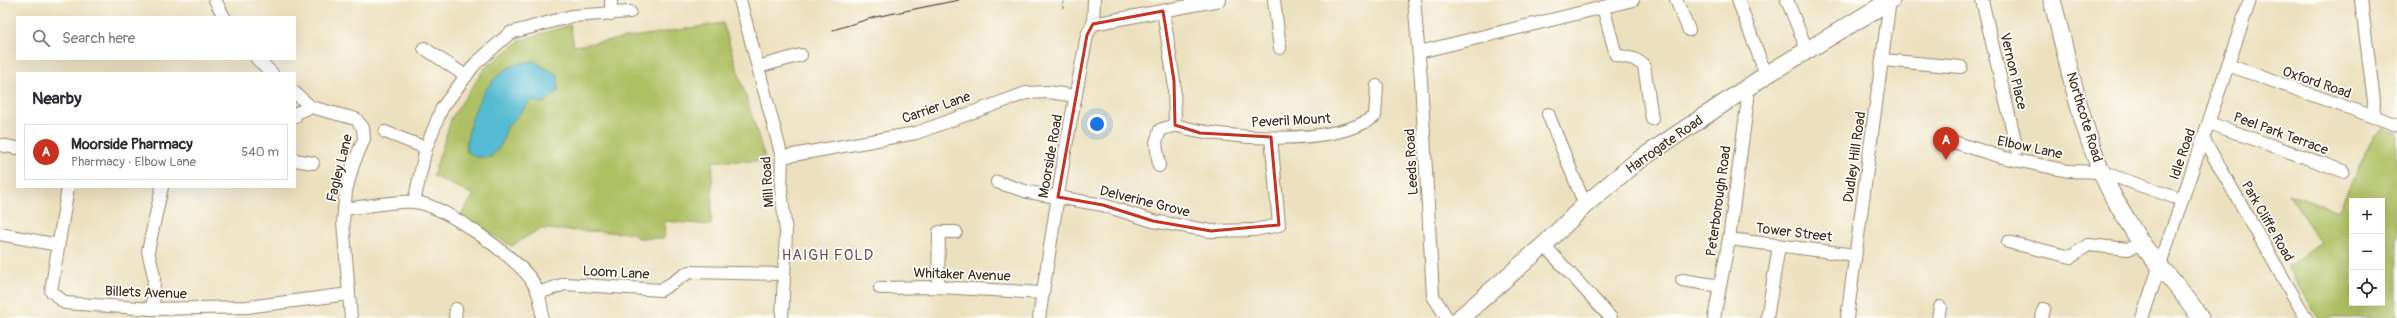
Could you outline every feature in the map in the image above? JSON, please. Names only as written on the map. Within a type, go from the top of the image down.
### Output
[{"type":"highway","name":"Harrogate Road","points":[[1466,316],[1544,245],[1585,205],[1636,162],[1766,75],[1891,0]]},
{"type":"highway","name":"Northcote Road","points":[[2052,0],[2091,146],[2102,172],[2115,199],[2142,243],[2191,303],[2200,318]]},
{"type":"street","points":[[215,0],[223,16]]},
{"type":"street","points":[[611,0],[611,14]]},
{"type":"street","name":"Mill Road","points":[[740,0],[782,157],[781,190],[786,232],[782,318]]},
{"type":"street","name":"Moorside Road","points":[[1038,318],[1087,35],[1093,24],[1094,0]]},
{"type":"street","points":[[1093,24],[1163,11],[1184,3],[1220,0]]},
{"type":"street","points":[[1274,0],[1280,48]]},
{"type":"street","name":"Leeds Road","points":[[1414,0],[1419,52],[1433,296],[1447,318]]},
{"type":"street","points":[[1419,52],[1633,0]]},
{"type":"street","points":[[1676,0],[1690,30]]},
{"type":"street","points":[[1738,0],[1766,75]]},
{"type":"street","points":[[1787,0],[1807,50]]},
{"type":"street","name":"Dudley Hill Road","points":[[1847,318],[1891,0]]},
{"type":"street","name":"Vernon Place","points":[[1982,0],[2017,149]]},
{"type":"street","name":"Idle Road","points":[[2142,318],[2250,0]]},
{"type":"street","points":[[2361,0],[2374,101],[2373,116]]},
{"type":"street","points":[[1603,7],[1616,55],[1634,59],[1644,65],[1652,119]]},
{"type":"street","points":[[1159,166],[1156,142],[1160,130],[1176,125],[1174,81],[1163,11]]},
{"type":"street","points":[[414,202],[426,148],[442,108],[474,64],[510,33],[572,16],[630,12]]},
{"type":"street","points":[[424,48],[466,76]]},
{"type":"street","points":[[758,67],[801,55]]},
{"type":"street","points":[[257,60],[271,72]]},
{"type":"street","points":[[1883,60],[1961,67]]},
{"type":"street","name":"Oxford Road","points":[[2228,65],[2397,125]]},
{"type":"street","name":"Peveril Mount","points":[[1176,125],[1200,133],[1238,137],[1333,134],[1370,120],[1377,111],[1377,86]]},
{"type":"street","name":"Peterborough Road","points":[[1714,318],[1729,239],[1748,99],[1743,90]]},
{"type":"street","name":"Carrier Lane","points":[[782,157],[916,133],[1026,93],[1048,92],[1076,96]]},
{"type":"street","name":"Fagley Lane","points":[[296,94],[311,107],[356,119],[363,128],[364,139],[353,165],[344,209],[343,222],[351,318]]},
{"type":"street","points":[[296,113],[311,107]]},
{"type":"street","points":[[1548,114],[1585,205]]},
{"type":"street","name":"Peel Park Terrace","points":[[2209,123],[2343,171]]},
{"type":"street","points":[[385,132],[426,148]]},
{"type":"street","name":"Delverine Grove","points":[[1058,197],[1103,205],[1153,221],[1211,231],[1254,230],[1280,225],[1271,137]]},
{"type":"street","name":"Park Cliffe Road","points":[[2203,138],[2306,318]]},
{"type":"street","name":"Elbow Lane","points":[[1954,142],[2008,159],[2068,171],[2102,172],[2182,200]]},
{"type":"street","points":[[0,145],[16,148]]},
{"type":"street","points":[[296,160],[313,163]]},
{"type":"street","points":[[997,182],[1028,192],[1058,197]]},
{"type":"street","name":"Billets Avenue","points":[[68,188],[51,291],[65,303],[248,313],[349,294]]},
{"type":"street","points":[[153,309],[154,276],[148,251],[162,188]]},
{"type":"street","points":[[344,209],[414,202],[435,209],[477,232],[513,259],[531,279],[538,293],[542,318]]},
{"type":"street","points":[[938,287],[939,232],[956,232]]},
{"type":"street","points":[[0,234],[58,245]]},
{"type":"street","name":"Tower Street","points":[[1729,239],[1855,255]]},
{"type":"street","points":[[2008,242],[2071,258],[2088,245],[2128,249],[2142,243]]},
{"type":"street","points":[[1544,245],[1611,318]]},
{"type":"street","points":[[1767,318],[1779,246]]},
{"type":"street","name":"Loom Lane","points":[[538,293],[565,284],[661,290],[689,272],[784,274]]},
{"type":"street","points":[[1682,280],[1720,286]]},
{"type":"street","name":"Whitaker Avenue","points":[[880,288],[938,287],[1043,293]]},
{"type":"highlighted area","points":[[1163,11],[1174,81],[1175,125],[1200,133],[1271,137],[1279,225],[1211,231],[1153,221],[1103,205],[1058,197],[1087,35],[1093,24]]},
{"type":"green space","points":[[723,23],[766,161],[713,161],[711,225],[665,221],[664,238],[637,238],[633,233],[539,229],[512,246],[460,216],[474,195],[433,176],[452,117],[485,68],[521,40],[570,25],[574,46]]},
{"type":"green space","points":[[2383,128],[2397,133],[2397,318],[2318,318],[2287,267],[2321,243],[2288,194],[2338,211],[2373,137]]},
{"type":"water","points":[[533,61],[558,75],[558,91],[543,104],[532,100],[507,127],[501,145],[491,157],[476,157],[466,151],[467,139],[478,102],[492,81],[512,66]]},
{"type":"tram line","points":[[833,30],[875,17],[959,0]]},
{"type":"tram line","points":[[1063,8],[1064,0]]},
{"type":"place","name":"Moorside Pharmacy","points":[[1946,160]]},
{"type":"district","name":"HAIGH FOLD","points":[[828,255]]}]
